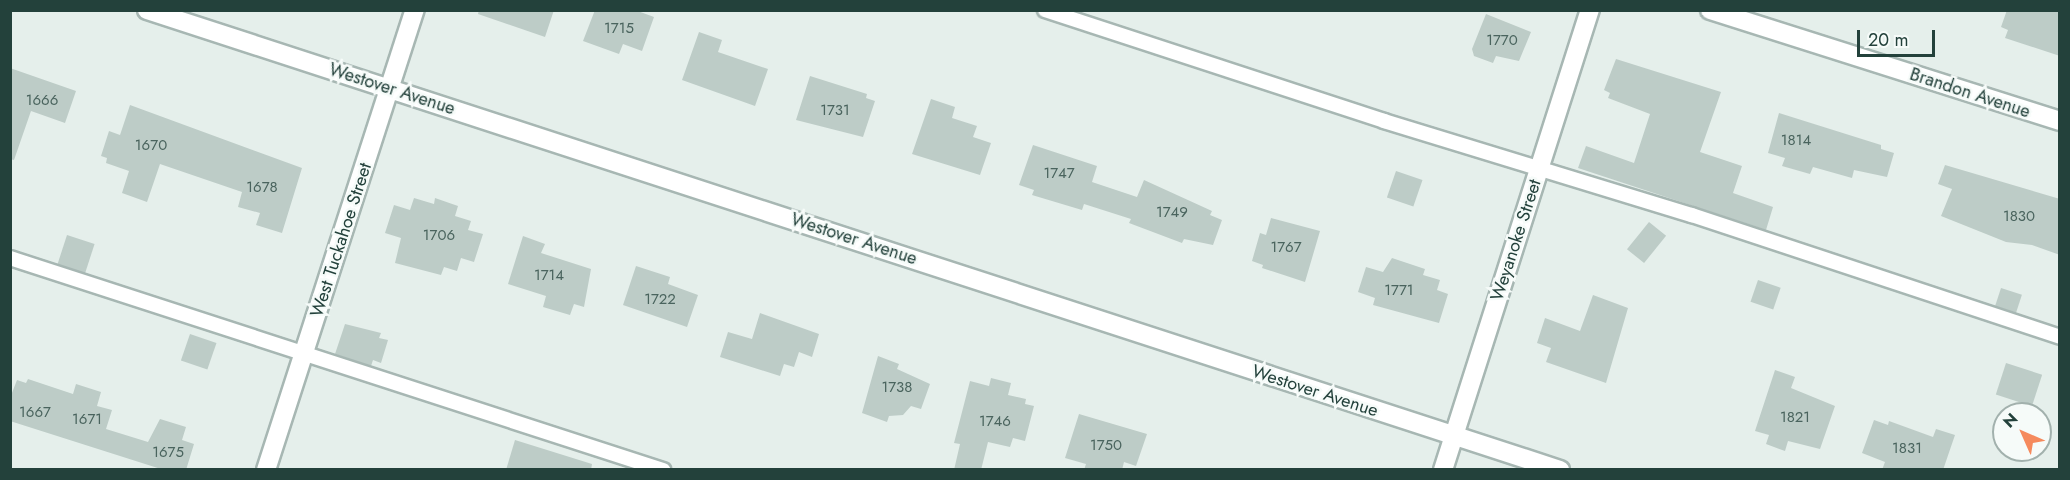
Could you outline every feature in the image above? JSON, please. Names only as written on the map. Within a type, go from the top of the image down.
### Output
[{"type":"street","name":"Westover Avenue","points":[[147,10],[1560,470]]},
{"type":"street","name":"West Tuckahoe Street","points":[[266,470],[415,10]]},
{"type":"street","name":"Weyanoke Street","points":[[1443,470],[1590,10]]},
{"type":"street","name":"Brandon Avenue","points":[[1710,10],[2060,121]]},
{"type":"lane","points":[[1045,10],[1539,169],[1692,214],[2060,337]]},
{"type":"lane","points":[[10,258],[663,470]]},
{"type":"building","points":[[479,10],[554,10],[545,37],[478,14]]},
{"type":"building","points":[[595,10],[635,10],[654,17],[642,51],[623,44],[619,54],[583,41]]},
{"type":"building","points":[[2007,10],[2060,10],[2060,56],[2005,38],[2008,30],[2001,27]]},
{"type":"building","points":[[1486,14],[1531,32],[1519,61],[1496,56],[1493,63],[1474,56],[1472,49]]},
{"type":"building","points":[[699,32],[722,40],[718,52],[768,69],[755,106],[682,80]]},
{"type":"building","points":[[1616,59],[1721,92],[1700,152],[1742,166],[1733,193],[1773,207],[1766,230],[1578,168],[1586,146],[1634,163],[1650,114],[1608,98],[1610,93],[1604,90]]},
{"type":"building","points":[[10,68],[76,91],[65,123],[31,111],[14,160],[10,159]]},
{"type":"building","points":[[810,76],[867,94],[866,98],[875,101],[863,137],[796,120]]},
{"type":"building","points":[[931,99],[955,107],[952,118],[977,126],[973,137],[991,143],[980,175],[912,154]]},
{"type":"building","points":[[130,105],[302,168],[282,233],[256,225],[260,213],[238,207],[242,192],[160,164],[147,202],[122,193],[129,171],[106,163],[107,158],[101,156],[109,131],[120,135]]},
{"type":"building","points":[[1779,113],[1881,145],[1881,149],[1894,153],[1887,177],[1854,170],[1852,178],[1813,167],[1810,174],[1782,166],[1785,158],[1768,153]]},
{"type":"building","points":[[1033,145],[1097,166],[1092,182],[1137,197],[1144,180],[1212,211],[1210,215],[1222,220],[1213,245],[1184,239],[1182,243],[1129,223],[1131,219],[1084,204],[1082,210],[1032,195],[1034,190],[1019,185]]},
{"type":"building","points":[[1945,165],[2060,199],[2060,255],[2032,245],[2006,242],[1941,216],[1952,189],[1938,184]]},
{"type":"building","points":[[1396,171],[1422,180],[1413,207],[1387,197]]},
{"type":"building","points":[[414,198],[434,204],[435,198],[458,206],[455,216],[471,221],[468,230],[483,234],[474,262],[461,258],[457,271],[444,267],[441,275],[395,263],[401,238],[385,233],[394,205],[410,210]]},
{"type":"building","points":[[1271,218],[1320,231],[1305,282],[1262,268],[1263,265],[1252,261],[1260,233],[1266,235]]},
{"type":"building","points":[[1649,222],[1666,236],[1644,263],[1627,249]]},
{"type":"building","points":[[67,235],[95,244],[85,273],[57,264]]},
{"type":"building","points":[[523,236],[545,244],[541,253],[591,269],[584,307],[574,304],[570,315],[543,307],[546,296],[508,284]]},
{"type":"building","points":[[1392,258],[1425,269],[1423,275],[1440,280],[1437,290],[1448,294],[1439,323],[1373,305],[1375,298],[1358,292],[1366,267],[1383,272]]},
{"type":"building","points":[[636,266],[670,277],[668,284],[698,295],[687,327],[623,305]]},
{"type":"building","points":[[1758,280],[1781,288],[1773,310],[1751,302]]},
{"type":"building","points":[[2001,288],[2022,295],[2016,313],[1995,306]]},
{"type":"building","points":[[1593,295],[1628,308],[1606,383],[1546,362],[1551,348],[1537,343],[1545,318],[1580,331]]},
{"type":"building","points":[[760,313],[819,334],[812,357],[799,352],[794,367],[784,364],[780,376],[720,357],[728,332],[752,339]]},
{"type":"building","points":[[345,324],[381,333],[379,338],[388,340],[381,363],[373,360],[371,366],[335,354]]},
{"type":"building","points":[[190,334],[216,343],[207,370],[181,360]]},
{"type":"building","points":[[878,356],[899,364],[897,369],[930,384],[921,409],[911,406],[903,415],[889,416],[887,422],[862,413]]},
{"type":"building","points":[[2006,363],[2042,375],[2033,402],[2019,402],[1996,394]]},
{"type":"building","points":[[1775,370],[1795,377],[1791,388],[1835,406],[1820,449],[1788,441],[1785,451],[1766,444],[1769,435],[1755,431]]},
{"type":"building","points":[[991,378],[1011,383],[1008,395],[1026,399],[1025,404],[1034,406],[1025,441],[1013,438],[1010,447],[988,442],[981,470],[954,470],[960,444],[954,443],[970,381],[989,386]]},
{"type":"building","points":[[28,379],[73,394],[76,384],[101,392],[97,406],[112,410],[106,429],[148,442],[160,419],[186,427],[182,440],[194,444],[186,470],[164,470],[10,421],[10,398],[17,380],[26,383]]},
{"type":"building","points":[[1079,414],[1147,434],[1136,466],[1124,462],[1122,470],[1084,470],[1086,464],[1065,458]]},
{"type":"building","points":[[1874,420],[1888,425],[1889,421],[1933,437],[1936,429],[1955,435],[1943,470],[1882,470],[1885,462],[1862,453]]},
{"type":"building","points":[[515,440],[592,464],[591,470],[506,470]]}]
